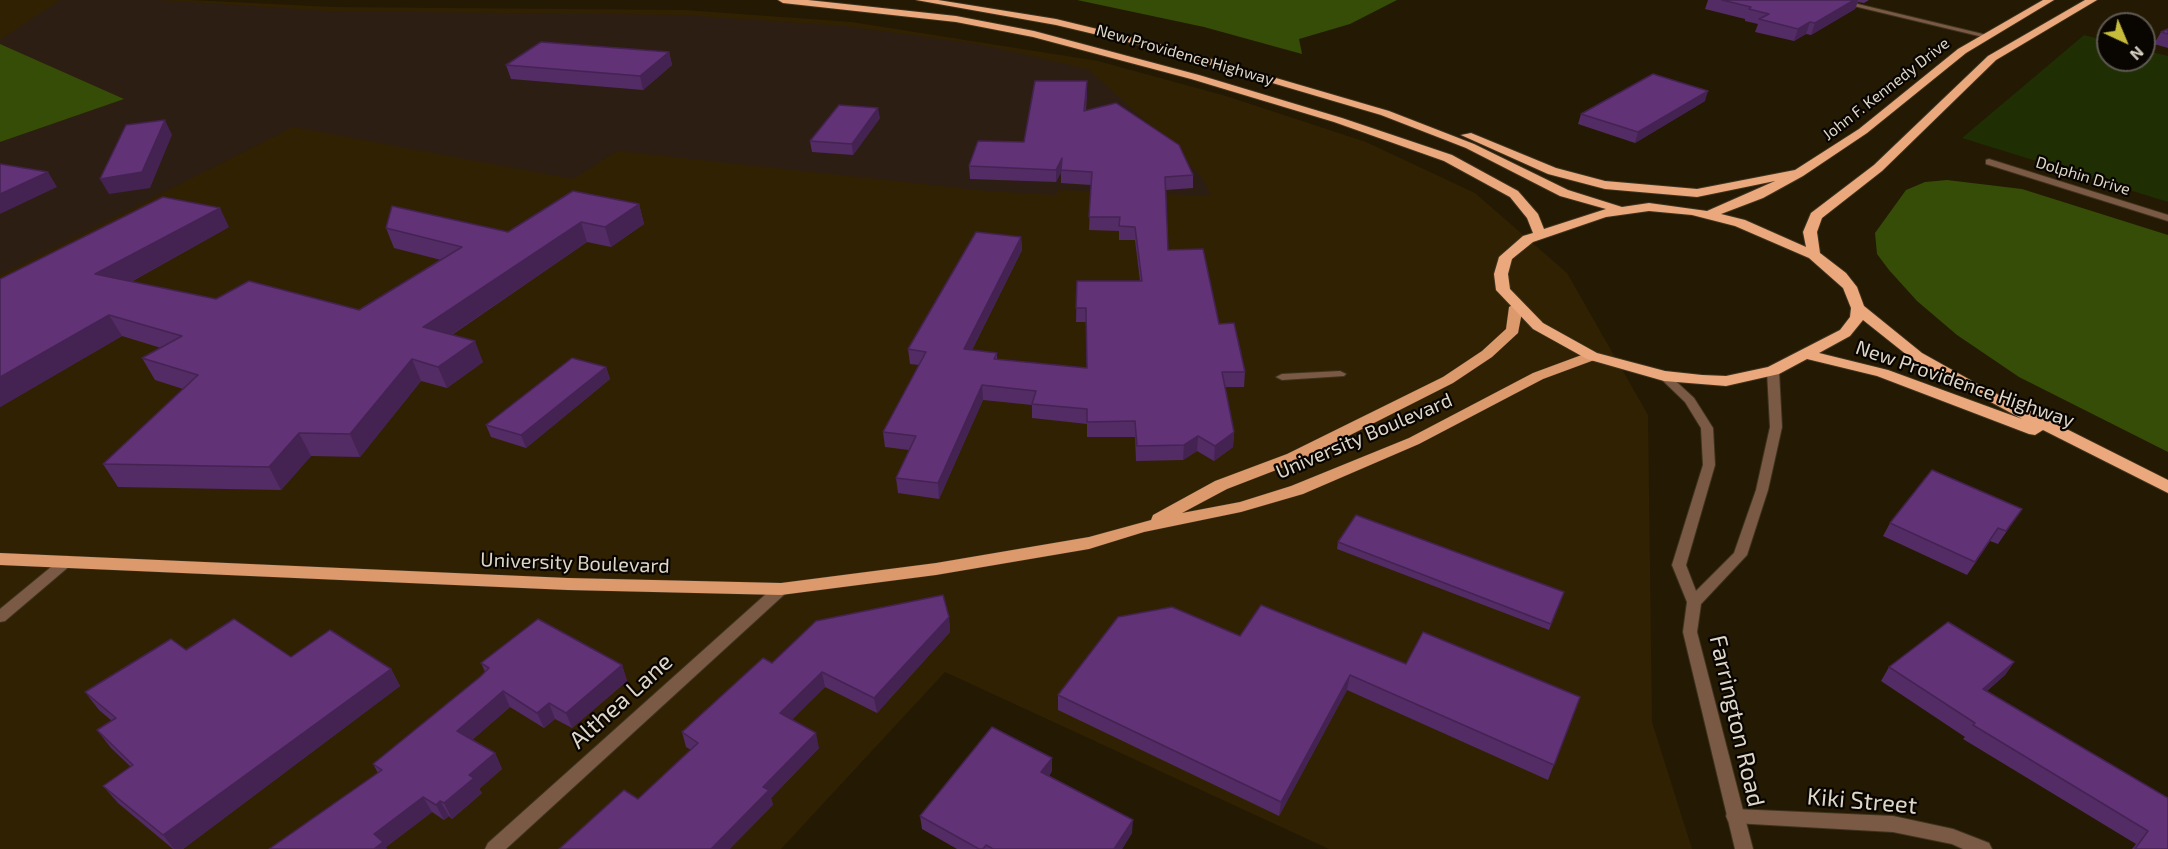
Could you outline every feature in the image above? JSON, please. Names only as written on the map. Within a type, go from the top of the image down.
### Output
[{"type":"highway","name":"New Providence Highway","points":[[783,0],[957,19],[1034,34],[1195,77],[1338,120],[1448,158],[1480,174],[1514,194],[1533,217],[1540,234]]},
{"type":"highway","name":"New Providence Highway","points":[[921,0],[999,11],[1115,36],[1385,113],[1470,146],[1564,193],[1621,209]]},
{"type":"highway","name":"John F. Kennedy Drive","points":[[1708,215],[1759,195],[1799,173],[1863,131],[1962,51],[2049,0]]},
{"type":"highway","points":[[1814,255],[1810,232],[1816,216],[1878,168],[1992,58],[2092,0]]},
{"type":"highway","points":[[1385,113],[1431,122],[1488,142],[1552,171],[1605,185],[1696,192],[1799,173]]},
{"type":"highway","name":"New Providence Highway","points":[[1662,208],[1708,215],[1762,231],[1814,255],[1842,276],[1855,296],[1858,308],[1857,318],[1845,333],[1808,355],[1773,371],[1726,381],[1664,376],[1592,356],[1538,326],[1516,307],[1503,290],[1501,274],[1503,265],[1506,257],[1518,244],[1540,234],[1621,209],[1662,208]]},
{"type":"highway","name":"New Providence Highway","points":[[1858,308],[1917,356],[1975,389],[2168,487]]},
{"type":"highway","name":"New Providence Highway","points":[[1808,355],[1882,374],[2106,457]]},
{"type":"main road","name":"University Boulevard","points":[[1143,527],[1221,485],[1292,458],[1448,380],[1487,354],[1513,330],[1516,307]]},
{"type":"main road","name":"University Boulevard","points":[[0,559],[568,585],[781,589],[936,569],[1065,547],[1143,527],[1240,507],[1297,490],[1414,441],[1538,376],[1592,356]]},
{"type":"street","points":[[1832,0],[1987,36]]},
{"type":"street","name":"Dolphin Drive","points":[[1989,162],[2168,218]]},
{"type":"street","points":[[1694,602],[1740,555],[1762,490],[1776,427],[1773,371]]},
{"type":"street","points":[[1282,377],[1340,374]]},
{"type":"street","name":"Farrington Road","points":[[1664,376],[1690,400],[1707,428],[1709,465],[1679,565],[1694,602],[1690,632],[1744,849]]},
{"type":"street","points":[[0,617],[67,561]]},
{"type":"street","name":"Althea Lane","points":[[494,849],[781,589]]},
{"type":"street","name":"Kiki Street","points":[[1734,816],[1893,824],[1953,837],[1983,849]]},
{"type":"shaded area","points":[[0,0],[191,0],[334,7],[685,10],[852,22],[1098,61],[1226,96],[1366,142],[1475,193],[1567,273],[1648,415],[1652,722],[1692,849],[1329,849],[945,672],[781,849],[0,849]]},
{"type":"shaded area","points":[[60,0],[158,0],[328,11],[683,15],[844,26],[977,44],[1088,69],[1160,134],[1204,180],[1211,196],[1058,190],[1056,195],[987,191],[617,151],[573,179],[293,127],[0,275],[0,142],[123,99],[0,44],[0,40]]},
{"type":"green space","points":[[1077,0],[1397,0],[1350,24],[1299,39],[1302,54],[1204,27]]},
{"type":"green space","points":[[2084,35],[2096,38],[2096,72],[2156,72],[2156,53],[2168,56],[2168,202],[1962,138]]},
{"type":"green space","points":[[0,44],[124,99],[0,142]]},
{"type":"green space","points":[[1947,180],[2022,189],[2168,235],[2168,452],[2019,377],[1957,335],[1917,301],[1889,270],[1877,254],[1875,233],[1906,190],[1925,182]]},
{"type":"building","points":[[1722,0],[1854,0],[1815,23],[1810,22],[1798,29],[1759,19],[1769,14]]},
{"type":"building","points":[[541,42],[669,52],[640,76],[506,65]]},
{"type":"building","points":[[1653,74],[1708,91],[1638,132],[1581,114]]},
{"type":"building","points":[[1035,81],[1087,81],[1084,111],[1116,103],[1179,145],[1193,175],[1165,177],[1168,250],[1203,249],[1219,324],[1234,323],[1245,372],[1222,372],[1234,432],[1215,446],[1198,436],[1184,445],[1137,446],[1135,421],[1087,422],[1087,409],[1032,404],[1036,391],[982,385],[938,483],[896,478],[916,436],[883,432],[926,352],[908,349],[976,232],[1021,237],[964,349],[997,353],[994,359],[1087,368],[1086,308],[1076,308],[1077,281],[1142,281],[1135,227],[1119,226],[1120,217],[1089,217],[1092,172],[1061,170],[1062,158],[1056,170],[969,166],[978,141],[1024,142]]},
{"type":"building","points":[[839,105],[878,108],[852,144],[810,141]]},
{"type":"building","points":[[165,120],[142,172],[100,179],[126,125]]},
{"type":"building","points":[[0,164],[48,172],[0,194]]},
{"type":"building","points":[[573,191],[639,204],[605,227],[581,222],[423,327],[475,341],[438,367],[412,359],[350,434],[299,433],[269,467],[103,464],[198,375],[142,358],[182,336],[109,315],[0,377],[0,279],[163,197],[220,208],[95,274],[216,299],[249,281],[359,310],[462,247],[386,228],[392,206],[508,232]]},
{"type":"building","points":[[572,358],[606,367],[521,435],[486,425]]},
{"type":"building","points":[[1932,470],[2022,509],[2006,531],[1998,528],[1975,562],[1890,523]]},
{"type":"building","points":[[1356,515],[1564,592],[1551,624],[1338,542]]},
{"type":"building","points":[[943,595],[949,617],[874,698],[822,672],[780,713],[816,733],[763,787],[769,790],[711,849],[559,849],[624,790],[638,799],[698,743],[682,732],[763,658],[772,663],[816,621]]},
{"type":"building","points":[[1261,605],[1406,664],[1423,632],[1580,697],[1554,765],[1350,675],[1281,802],[1058,695],[1118,617],[1172,607],[1240,636]]},
{"type":"building","points":[[234,619],[291,657],[330,630],[391,669],[163,835],[103,786],[133,765],[97,730],[116,718],[85,692],[171,639],[186,650]]},
{"type":"building","points":[[538,619],[622,665],[566,713],[549,703],[537,713],[503,691],[457,731],[495,753],[469,775],[474,778],[444,803],[440,801],[436,805],[423,797],[374,834],[383,842],[374,849],[269,849],[382,770],[373,764],[480,677],[489,668],[481,663]]},
{"type":"building","points":[[1948,622],[2014,662],[1983,689],[2168,798],[2168,849],[2135,849],[2148,831],[1973,725],[1975,723],[1889,667]]},
{"type":"building","points":[[992,727],[1052,758],[1041,772],[1133,820],[1114,849],[993,849],[986,845],[983,849],[979,849],[920,816]]}]
